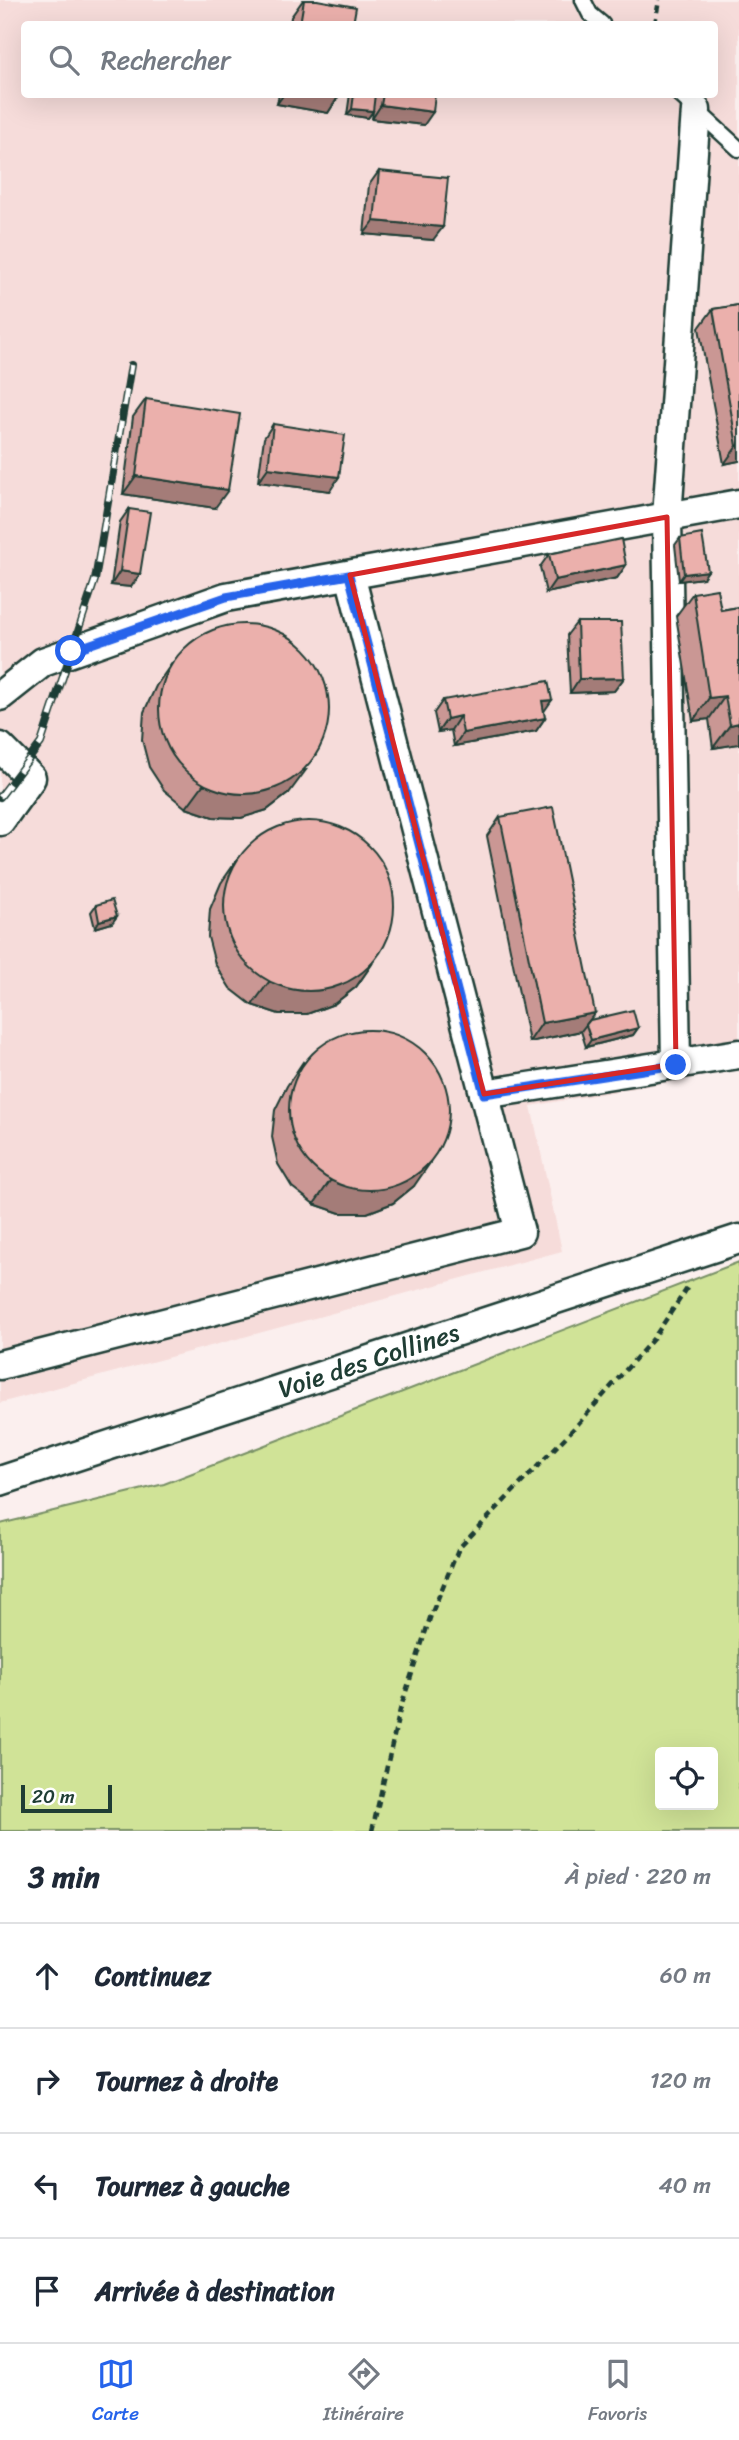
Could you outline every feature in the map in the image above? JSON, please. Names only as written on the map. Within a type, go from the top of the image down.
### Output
[{"type":"street","points":[[676,1065],[667,517],[688,102]]},
{"type":"street","points":[[0,696],[43,662],[226,597],[739,504]]},
{"type":"street","points":[[0,1365],[520,1232],[349,575]]},
{"type":"street","points":[[0,747],[31,778],[0,821]]},
{"type":"street","points":[[484,1094],[739,1054]]},
{"type":"street","name":"Voie des Collines","points":[[0,1480],[739,1239]]},
{"type":"lane","points":[[583,0],[590,13],[599,21]]},
{"type":"lane","points":[[688,102],[739,149]]},
{"type":"path","points":[[656,21],[659,0]]},
{"type":"path","points":[[372,1831],[400,1710],[431,1615],[459,1548],[653,1339],[699,1272],[702,1251]]},
{"type":"highlighted area","points":[[667,517],[676,1064],[484,1094],[350,575]]},
{"type":"shaded area","points":[[0,0],[739,0],[739,1070],[531,1106],[562,1251],[0,1403]]},
{"type":"green space","points":[[739,1262],[739,1831],[0,1831],[0,1524],[164,1484]]},
{"type":"building","points":[[304,0],[356,7],[354,21],[300,21]]},
{"type":"building","points":[[353,98],[375,98],[373,111],[352,109]]},
{"type":"building","points":[[382,98],[435,98],[433,112],[381,105]]},
{"type":"building","points":[[379,171],[448,178],[443,227],[374,221]]},
{"type":"building","points":[[739,305],[739,445],[737,446],[713,309]]},
{"type":"building","points":[[146,399],[240,414],[228,490],[136,476]]},
{"type":"building","points":[[273,424],[345,435],[339,477],[268,468]]},
{"type":"building","points":[[129,509],[150,512],[140,574],[120,571]]},
{"type":"building","points":[[702,534],[708,571],[684,574],[680,538]]},
{"type":"building","points":[[621,539],[626,565],[555,580],[549,554]]},
{"type":"building","points":[[717,589],[721,610],[739,607],[739,723],[730,725],[725,696],[709,698],[693,593]]},
{"type":"building","points":[[577,622],[621,622],[624,678],[579,679]]},
{"type":"building","points":[[244,624],[277,630],[304,649],[323,676],[329,709],[323,742],[304,769],[277,788],[244,794],[211,788],[184,769],[165,742],[159,709],[165,676],[184,649],[211,630]]},
{"type":"building","points":[[548,681],[552,700],[542,701],[545,718],[463,733],[460,716],[447,719],[443,700]]},
{"type":"building","points":[[553,807],[595,1013],[542,1023],[500,817]]},
{"type":"building","points":[[309,821],[341,828],[356,835],[369,846],[380,859],[387,874],[394,906],[387,938],[380,953],[369,966],[356,977],[341,984],[309,991],[277,984],[262,977],[249,966],[238,953],[231,938],[224,906],[231,874],[238,859],[249,846],[262,835],[277,828]]},
{"type":"building","points":[[112,900],[117,916],[99,921],[96,905]]},
{"type":"building","points":[[633,1010],[638,1028],[591,1040],[586,1025],[590,1020]]},
{"type":"building","points":[[369,1030],[400,1036],[426,1053],[443,1079],[449,1110],[443,1141],[426,1167],[400,1184],[369,1190],[338,1184],[312,1167],[295,1141],[289,1110],[295,1079],[312,1053],[338,1036]]},
{"type":"railway","points":[[0,797],[41,743],[95,580],[131,365]]},
{"type":"route","points":[[71,651],[226,597],[349,575],[484,1094],[676,1065]]}]
